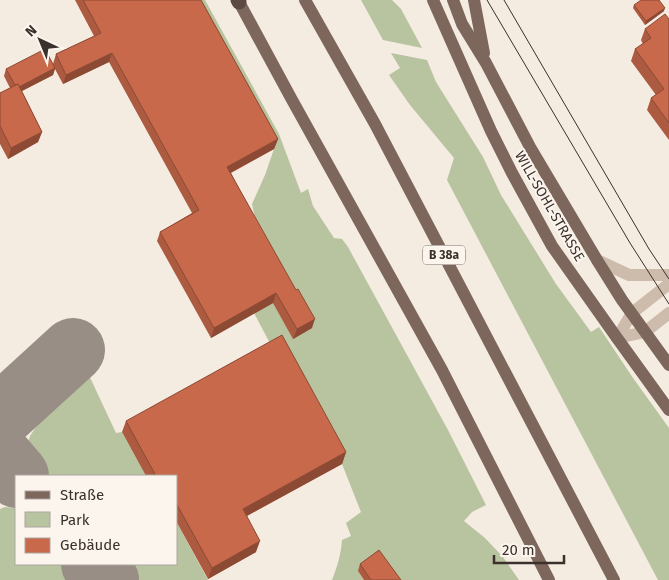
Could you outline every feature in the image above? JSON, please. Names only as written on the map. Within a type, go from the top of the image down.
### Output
[{"type":"main road","name":"B 38a","points":[[304,0],[375,124],[614,580]]},
{"type":"main road","points":[[423,0],[440,17]]},
{"type":"main road","name":"WILL-SOHL-STRASSE","points":[[433,0],[475,96],[512,173],[552,246],[669,410]]},
{"type":"main road","name":"WILL-SOHL-STRASSE","points":[[453,0],[462,24],[486,63],[530,147],[597,260],[669,365]]},
{"type":"main road","points":[[474,0],[486,63]]},
{"type":"main road","points":[[238,1],[442,370],[549,580]]},
{"type":"street","points":[[597,260],[630,275],[669,275]]},
{"type":"street","points":[[616,338],[632,313],[669,284]]},
{"type":"street","points":[[616,338],[646,332],[669,313]]},
{"type":"green space","points":[[192,0],[205,0],[279,134],[301,193],[308,189],[313,206],[334,238],[342,239],[348,247],[448,430],[486,505],[472,512],[464,521],[485,538],[503,557],[519,580],[394,580],[358,571],[364,580],[332,580],[341,551],[342,540],[351,536],[346,523],[361,512],[342,464],[273,349],[254,313],[258,232],[252,204],[274,149]]},
{"type":"green space","points":[[361,0],[392,0],[401,9],[422,48],[383,40]]},
{"type":"green space","points":[[391,53],[427,60],[436,82],[483,157],[501,195],[556,284],[591,332],[599,327],[669,428],[669,580],[658,580],[447,180],[454,158],[410,105],[389,75],[400,68]]},
{"type":"green space","points":[[87,371],[116,433],[122,432],[145,475],[40,475],[24,456],[30,436],[38,424]]},
{"type":"green space","points":[[5,507],[15,508],[15,565],[72,565],[85,580],[0,580],[0,509]]},
{"type":"green space","points":[[178,525],[208,580],[131,580],[118,565],[178,565]]},
{"type":"building","points":[[83,0],[201,0],[278,139],[227,167],[296,290],[298,289],[315,319],[297,329],[276,293],[214,328],[160,232],[199,210],[112,53],[66,75],[56,54],[101,33]]},
{"type":"building","points":[[641,0],[659,0],[665,8],[646,21],[634,5]]},
{"type":"building","points":[[665,14],[669,19],[669,123],[651,98],[664,89],[635,49],[651,38],[645,29]]},
{"type":"building","points":[[45,49],[55,68],[19,87],[18,84],[15,85],[6,69]]},
{"type":"building","points":[[18,84],[42,132],[11,148],[0,126],[0,93]]},
{"type":"building","points":[[282,335],[346,452],[243,509],[260,541],[212,568],[178,507],[178,475],[155,475],[126,421]]},
{"type":"building","points":[[379,550],[401,580],[371,580],[360,564]]},
{"type":"taxiway","points":[[0,415],[73,350]]},
{"type":"taxiway","points":[[0,456],[16,475]]},
{"type":"taxiway","points":[[94,565],[107,580]]},
{"type":"tram line","points":[[487,0],[630,243],[669,304]]},
{"type":"tram line","points":[[504,0],[649,249],[669,279]]}]
